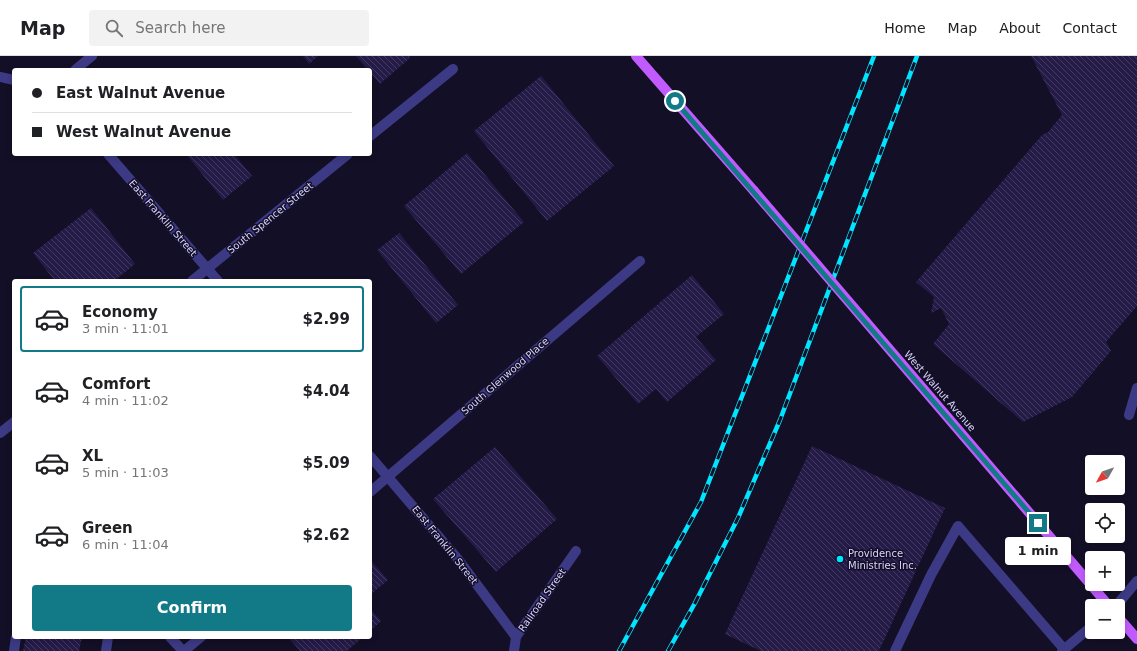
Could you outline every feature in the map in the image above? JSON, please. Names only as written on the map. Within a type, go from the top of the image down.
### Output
[{"type":"main road","name":"West Walnut Avenue","points":[[636,56],[754,191],[1102,599]]},
{"type":"main road","points":[[1125,625],[1137,639]]},
{"type":"street","points":[[77,68],[92,56]]},
{"type":"street","points":[[372,134],[453,69]]},
{"type":"street","points":[[0,77],[12,80]]},
{"type":"street","name":"East Franklin Street","points":[[110,156],[216,279]]},
{"type":"street","name":"South Spencer Street","points":[[195,279],[346,156]]},
{"type":"street","name":"South Glenwood Place","points":[[372,490],[640,261]]},
{"type":"street","points":[[1129,415],[1137,388]]},
{"type":"street","points":[[0,433],[12,424]]},
{"type":"street","name":"East Franklin Street","points":[[372,458],[457,558],[516,637]]},
{"type":"street","points":[[895,651],[931,575],[958,526],[1063,650],[1085,632]]},
{"type":"street","name":"Railroad Street","points":[[514,651],[516,637],[576,551]]},
{"type":"street","points":[[1122,599],[1137,581]]},
{"type":"street","points":[[14,651],[16,639]]},
{"type":"street","points":[[106,651],[108,639]]},
{"type":"street","points":[[172,639],[184,651],[199,639]]},
{"type":"building","points":[[303,56],[318,56],[309,64]]},
{"type":"building","points":[[356,56],[409,56],[410,58],[380,84],[372,74],[372,68],[366,68]]},
{"type":"building","points":[[1031,56],[1137,56],[1137,306],[1106,342],[1111,351],[1072,397],[1023,422],[933,344],[949,324],[941,308],[931,313],[934,297],[916,282],[1042,135],[1048,132],[1062,115]]},
{"type":"building","points":[[541,76],[614,166],[547,221],[474,131]]},
{"type":"building","points":[[467,153],[524,222],[461,274],[404,206]]},
{"type":"building","points":[[188,156],[236,156],[252,176],[223,200]]},
{"type":"building","points":[[91,208],[135,264],[116,279],[53,279],[33,253]]},
{"type":"building","points":[[399,233],[458,305],[436,323],[377,250]]},
{"type":"building","points":[[692,275],[724,314],[696,337],[716,360],[667,402],[656,389],[638,404],[597,356]]},
{"type":"building","points":[[812,446],[945,508],[879,651],[761,651],[725,634]]},
{"type":"building","points":[[495,447],[557,519],[496,572],[433,499]]},
{"type":"building","points":[[372,561],[388,580],[372,593]]},
{"type":"building","points":[[372,610],[381,621],[372,629]]},
{"type":"building","points":[[26,639],[82,639],[79,651],[23,651]]},
{"type":"building","points":[[290,639],[361,639],[347,651],[300,651]]},
{"type":"railway","points":[[619,651],[701,502],[874,56]]},
{"type":"railway","points":[[668,651],[695,603],[738,518],[780,420],[917,56]]},
{"type":"place","name":"Providence Ministries Inc.","points":[[840,559]]},
{"type":"route","points":[[675,101],[754,191],[1038,523]]}]
